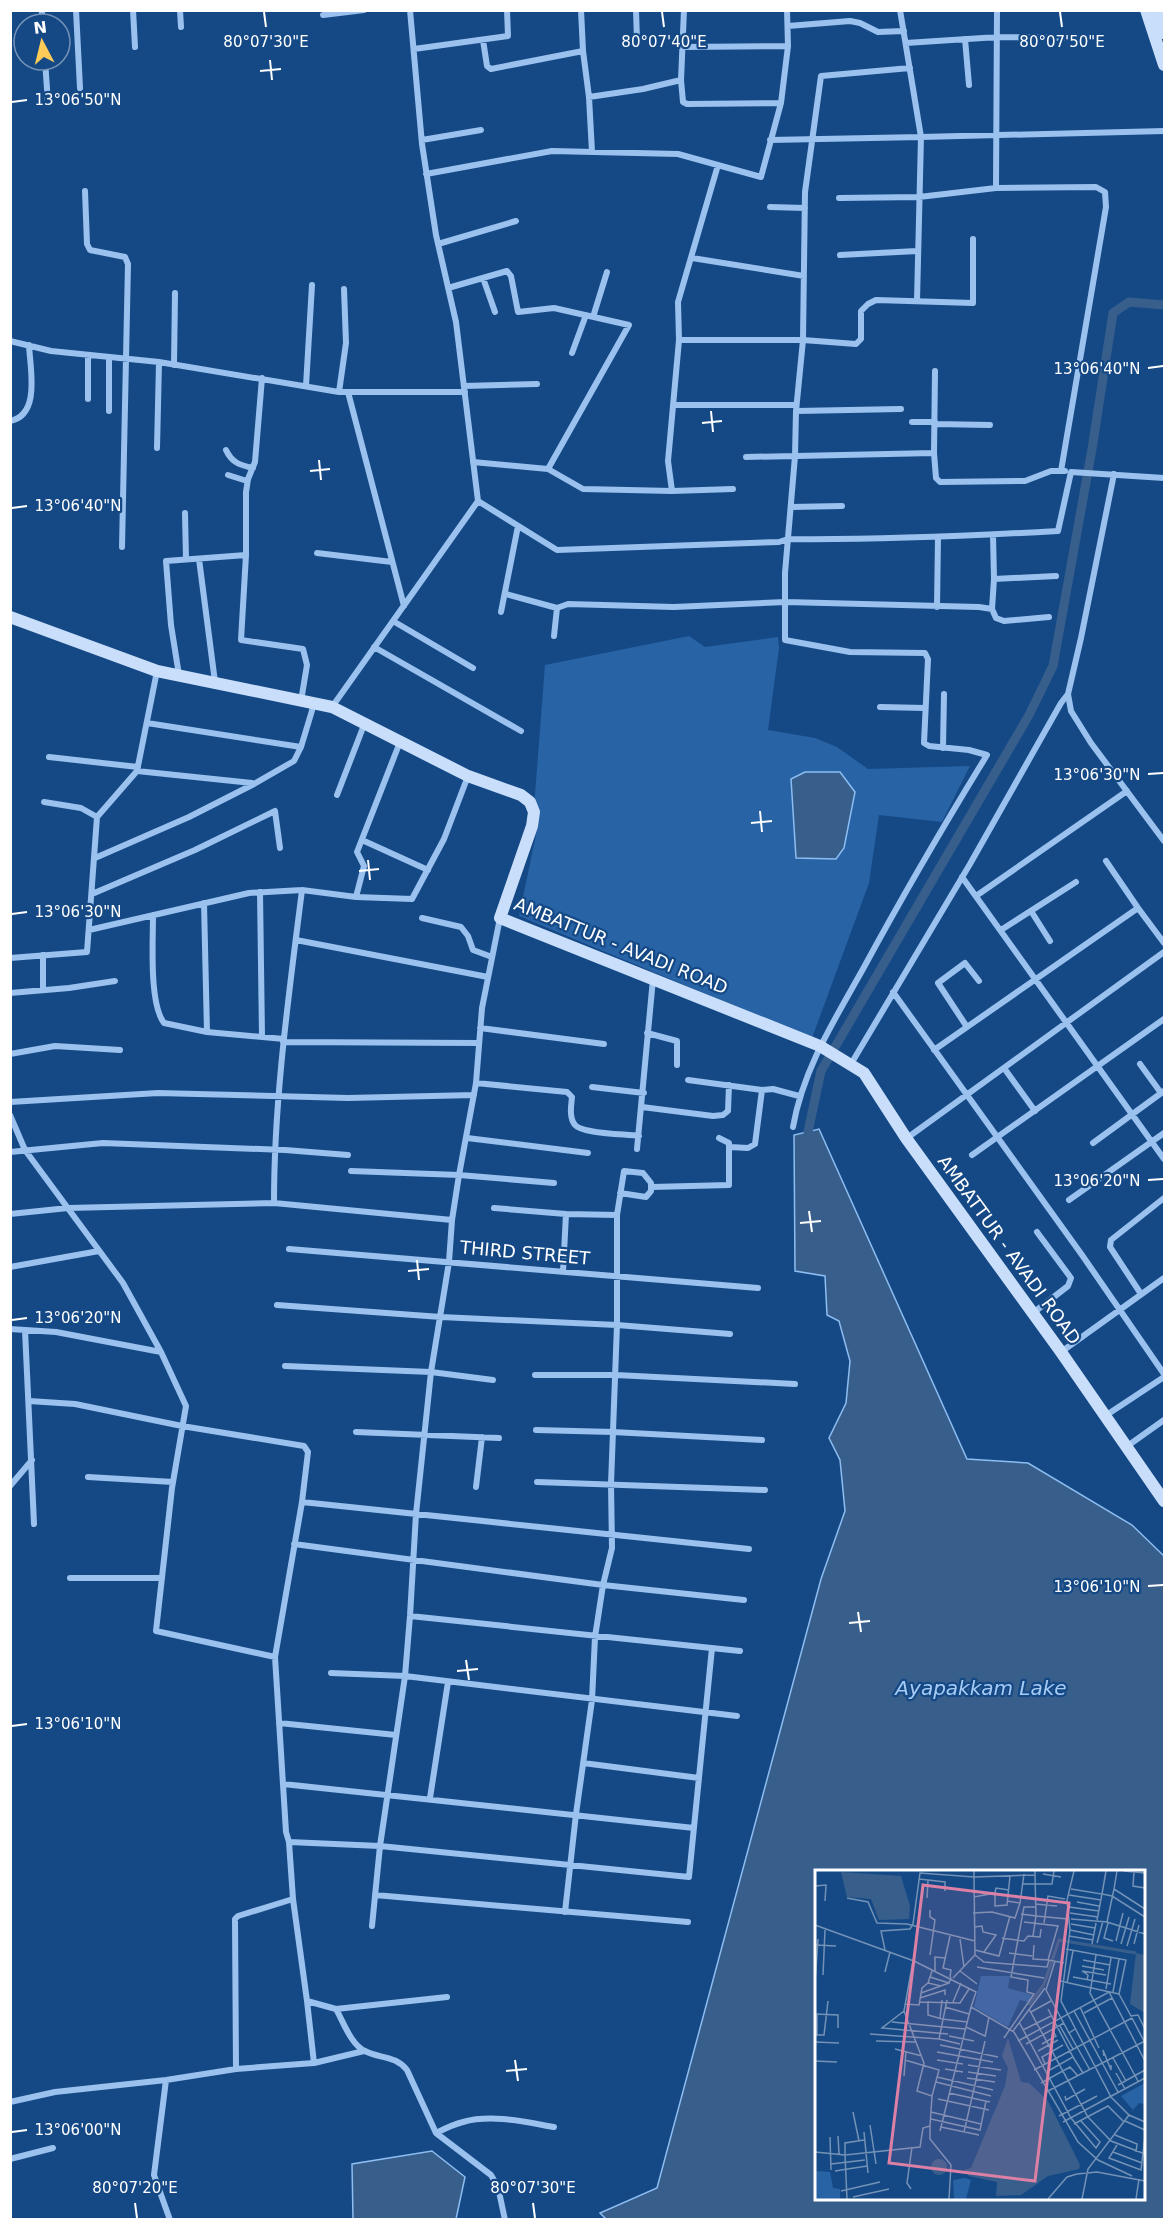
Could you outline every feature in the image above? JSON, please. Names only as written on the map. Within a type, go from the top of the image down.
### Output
[{"type":"street","points":[[76,10],[80,88]]},
{"type":"street","points":[[133,10],[135,47]]},
{"type":"street","points":[[180,10],[182,27]]},
{"type":"street","points":[[323,15],[364,10]]},
{"type":"street","points":[[332,707],[478,501],[456,322],[438,244],[426,174],[410,10]]},
{"type":"street","points":[[414,49],[508,36],[507,10]]},
{"type":"street","points":[[581,10],[592,152]]},
{"type":"street","points":[[636,10],[637,40]]},
{"type":"street","points":[[684,10],[681,80],[683,102],[687,104],[782,103]]},
{"type":"street","points":[[426,174],[552,151],[678,154],[761,177],[782,103],[788,46],[787,10]]},
{"type":"street","points":[[900,10],[921,137],[917,301]]},
{"type":"street","points":[[996,188],[997,10]]},
{"type":"street","points":[[1146,10],[1164,65]]},
{"type":"street","points":[[1158,10],[1164,33]]},
{"type":"street","points":[[788,26],[853,21],[878,32],[904,32]]},
{"type":"street","points":[[906,43],[998,37],[1080,38]]},
{"type":"street","points":[[964,39],[969,85]]},
{"type":"street","points":[[483,40],[487,66],[491,69],[583,51]]},
{"type":"street","points":[[683,47],[788,46]]},
{"type":"street","points":[[793,1127],[799,1096],[822,1047],[905,892],[987,755],[977,751],[928,746],[924,743],[928,659],[925,653],[850,652],[785,640],[785,573],[803,340],[805,208],[811,140],[822,76],[910,68]]},
{"type":"street","points":[[46,72],[48,103]]},
{"type":"street","points":[[589,97],[643,89],[681,80]]},
{"type":"street","points":[[422,140],[482,130]]},
{"type":"street","points":[[770,140],[1164,131]]},
{"type":"street","points":[[672,491],[668,461],[679,340],[678,302],[718,165]]},
{"type":"street","points":[[839,198],[919,196],[996,188],[1096,187],[1101,189],[1107,197],[1061,471]]},
{"type":"street","points":[[85,192],[87,243],[90,250],[118,254],[125,257],[128,264],[122,547]]},
{"type":"street","points":[[770,207],[805,208]]},
{"type":"street","points":[[438,244],[516,221]]},
{"type":"street","points":[[679,340],[803,340],[856,344],[861,339],[861,311],[876,300],[973,303],[973,239]]},
{"type":"street","points":[[840,255],[917,251]]},
{"type":"street","points":[[692,258],[804,276]]},
{"type":"street","points":[[448,288],[507,271],[511,276],[518,312],[554,308],[629,325],[548,469]]},
{"type":"street","points":[[572,353],[590,316],[607,272]]},
{"type":"street","points":[[483,278],[495,312]]},
{"type":"street","points":[[306,386],[312,285]]},
{"type":"street","points":[[339,392],[346,343],[344,289]]},
{"type":"street","points":[[174,365],[175,293]]},
{"type":"street","points":[[10,341],[51,351],[159,362],[339,392],[464,389],[537,384]]},
{"type":"street","points":[[10,421],[22,417],[31,397],[29,345]]},
{"type":"street","points":[[88,355],[88,399]]},
{"type":"street","points":[[109,358],[109,411]]},
{"type":"street","points":[[157,448],[159,362]]},
{"type":"street","points":[[935,371],[934,453],[936,478],[940,482],[1025,481],[1051,471],[1164,478]]},
{"type":"street","points":[[262,378],[255,462],[248,481],[241,640],[303,649],[307,665],[301,701]]},
{"type":"street","points":[[348,392],[404,606]]},
{"type":"street","points":[[673,405],[901,410]]},
{"type":"street","points":[[912,422],[990,425]]},
{"type":"street","points":[[226,450],[230,459],[253,468]]},
{"type":"street","points":[[747,457],[934,453]]},
{"type":"street","points":[[473,462],[548,469],[583,489],[672,491],[733,489]]},
{"type":"street","points":[[478,501],[557,550],[779,542],[788,539],[868,540],[993,535],[1058,531],[1075,472]]},
{"type":"street","points":[[846,1060],[893,992],[1068,694],[1114,474]]},
{"type":"street","points":[[228,475],[248,481]]},
{"type":"street","points":[[790,507],[842,506]]},
{"type":"street","points":[[185,513],[186,559]]},
{"type":"street","points":[[501,612],[519,526]]},
{"type":"street","points":[[993,535],[992,609],[996,618],[1000,620],[1049,617]]},
{"type":"street","points":[[937,607],[938,537]]},
{"type":"street","points":[[316,553],[392,562]]},
{"type":"street","points":[[179,675],[171,625],[166,561],[246,555]]},
{"type":"street","points":[[199,559],[215,683]]},
{"type":"street","points":[[994,579],[1056,576]]},
{"type":"street","points":[[506,594],[557,608],[568,604],[674,607],[786,602],[992,609]]},
{"type":"street","points":[[554,636],[557,608]]},
{"type":"street","name":"AMBATTUR - AVADI ROAD","points":[[10,617],[157,670],[332,707],[468,776],[521,795],[530,802],[534,812],[532,826],[500,918],[822,1047],[864,1073],[906,1138],[1061,1352],[1164,1501]]},
{"type":"street","points":[[393,621],[473,668]]},
{"type":"street","points":[[374,647],[521,731]]},
{"type":"street","points":[[10,958],[87,952],[97,817],[137,769],[157,670]]},
{"type":"street","points":[[943,748],[944,694]]},
{"type":"street","points":[[1068,694],[1071,711],[1086,735],[1164,841]]},
{"type":"street","points":[[94,858],[189,818],[294,761],[301,747],[314,704]]},
{"type":"street","points":[[880,707],[925,708]]},
{"type":"street","points":[[147,723],[301,747]]},
{"type":"street","points":[[337,795],[364,725]]},
{"type":"street","points":[[356,897],[364,866],[357,852],[400,742]]},
{"type":"street","points":[[49,757],[254,784]]},
{"type":"street","points":[[89,930],[260,892],[302,890],[356,897],[412,899],[444,838],[468,776]]},
{"type":"street","points":[[976,896],[1127,791]]},
{"type":"street","points":[[44,802],[81,808],[97,817]]},
{"type":"street","points":[[92,894],[195,850],[275,811],[280,848]]},
{"type":"street","points":[[362,840],[428,870]]},
{"type":"street","points":[[1106,861],[1164,944]]},
{"type":"street","points":[[962,877],[1164,1159]]},
{"type":"street","points":[[1001,930],[1076,882]]},
{"type":"street","points":[[274,1203],[274,1149],[302,890]]},
{"type":"street","points":[[260,892],[262,1037]]},
{"type":"street","points":[[204,903],[207,1032]]},
{"type":"street","points":[[934,1050],[1138,908]]},
{"type":"street","points":[[1031,911],[1050,941]]},
{"type":"street","points":[[153,915],[153,974],[159,1016],[164,1023],[207,1032],[284,1040],[479,1043]]},
{"type":"street","points":[[422,918],[461,927],[468,936],[472,950],[492,957]]},
{"type":"street","points":[[372,1926],[380,1846],[405,1676],[412,1559],[431,1372],[449,1262],[459,1174],[476,1083],[480,1028],[500,918]]},
{"type":"street","points":[[296,940],[488,977]]},
{"type":"street","points":[[906,1138],[1164,952]]},
{"type":"street","points":[[42,955],[43,990]]},
{"type":"street","points":[[967,1028],[938,983],[965,963],[979,981]]},
{"type":"street","points":[[637,1149],[653,978]]},
{"type":"street","points":[[10,993],[115,981]]},
{"type":"street","points":[[893,992],[1120,1310],[1164,1376],[1104,1417]]},
{"type":"street","points":[[972,1155],[1164,1019]]},
{"type":"street","points":[[480,1028],[604,1044]]},
{"type":"street","points":[[647,1033],[674,1038],[677,1041],[677,1065]]},
{"type":"street","points":[[10,1053],[55,1046],[120,1050]]},
{"type":"street","points":[[1093,1143],[1163,1092],[1140,1064]]},
{"type":"street","points":[[1004,1068],[1035,1111]]},
{"type":"street","points":[[688,1080],[762,1090],[773,1089],[799,1096]]},
{"type":"street","points":[[476,1083],[567,1092],[572,1097],[571,1110],[574,1124],[578,1127],[590,1131],[639,1136]]},
{"type":"street","points":[[642,1107],[713,1116],[723,1114],[728,1111],[729,1085]]},
{"type":"street","points":[[592,1087],[644,1093]]},
{"type":"street","points":[[730,1147],[748,1148],[755,1144],[762,1090]]},
{"type":"street","points":[[10,1102],[158,1093],[348,1098],[474,1095]]},
{"type":"street","points":[[10,1115],[25,1150],[123,1283],[161,1352],[186,1406],[173,1482],[156,1631],[275,1657]]},
{"type":"street","points":[[1070,1200],[1164,1133]]},
{"type":"street","points":[[467,1138],[588,1153]]},
{"type":"street","points":[[652,1187],[729,1185],[730,1147],[727,1141],[719,1138]]},
{"type":"street","points":[[10,1152],[103,1143],[274,1149],[348,1155]]},
{"type":"street","points":[[351,1171],[459,1174],[554,1183]]},
{"type":"street","points":[[565,1911],[592,1700],[595,1636],[603,1585],[612,1548],[611,1484],[616,1375],[617,1215],[624,1171],[643,1173],[652,1187]]},
{"type":"street","points":[[620,1193],[646,1197],[652,1187]]},
{"type":"street","points":[[1141,1294],[1110,1247],[1111,1240],[1164,1198]]},
{"type":"street","points":[[10,1214],[68,1208],[274,1203],[452,1220]]},
{"type":"street","points":[[494,1208],[566,1214],[617,1215]]},
{"type":"street","points":[[563,1272],[566,1214]]},
{"type":"street","points":[[1032,1313],[1068,1286],[1071,1278],[1037,1232]]},
{"type":"street","name":"THIRD STREET","points":[[290,1249],[758,1288]]},
{"type":"street","points":[[10,1267],[99,1251]]},
{"type":"street","points":[[1061,1352],[1164,1278]]},
{"type":"street","points":[[277,1305],[441,1317],[617,1324],[730,1334]]},
{"type":"street","points":[[10,1329],[56,1332],[161,1352]]},
{"type":"street","points":[[25,1330],[34,1524]]},
{"type":"street","points":[[285,1366],[431,1372],[493,1380]]},
{"type":"street","points":[[535,1375],[616,1375],[795,1384]]},
{"type":"street","points":[[29,1401],[75,1404],[182,1426],[304,1446],[308,1452],[302,1502],[275,1657],[286,1832],[314,2063]]},
{"type":"street","points":[[1126,1447],[1164,1420]]},
{"type":"street","points":[[536,1430],[762,1440]]},
{"type":"street","points":[[357,1432],[499,1438]]},
{"type":"street","points":[[476,1487],[482,1437]]},
{"type":"street","points":[[10,1486],[32,1460]]},
{"type":"street","points":[[88,1477],[173,1482]]},
{"type":"street","points":[[537,1482],[765,1490]]},
{"type":"street","points":[[302,1502],[749,1549]]},
{"type":"street","points":[[294,1544],[603,1585],[744,1600]]},
{"type":"street","points":[[70,1578],[162,1578]]},
{"type":"street","points":[[410,1616],[740,1651]]},
{"type":"street","points":[[289,1842],[380,1846],[689,1877],[712,1648]]},
{"type":"street","points":[[331,1673],[405,1676],[737,1716]]},
{"type":"street","points":[[430,1798],[447,1682]]},
{"type":"street","points":[[279,1723],[396,1735]]},
{"type":"street","points":[[583,1762],[699,1778]]},
{"type":"street","points":[[284,1784],[387,1793],[694,1828]]},
{"type":"street","points":[[375,1894],[688,1922]]},
{"type":"street","points":[[236,2069],[236,1919],[238,1916],[293,1899]]},
{"type":"street","points":[[307,2001],[336,2008],[447,1997]]},
{"type":"street","points":[[336,2008],[353,2040],[364,2051],[402,2063],[436,2133],[491,2175],[498,2187],[505,2220]]},
{"type":"street","points":[[10,2102],[55,2092],[166,2080],[236,2069],[314,2063],[364,2051]]},
{"type":"street","points":[[166,2080],[154,2175],[170,2220]]},
{"type":"street","points":[[436,2133],[463,2121],[513,2120],[554,2127]]},
{"type":"street","points":[[10,2159],[53,2148]]},
{"type":"shaded area","points":[[689,636],[705,647],[778,637],[779,648],[768,730],[815,738],[837,747],[868,769],[970,766],[942,822],[879,815],[869,883],[812,1038],[519,916],[538,825],[534,807],[545,665]]},
{"type":"water","points":[[805,772],[840,772],[855,792],[844,848],[836,859],[796,858],[791,779]]},
{"type":"water","name":"Ayapakkam Lake","points":[[819,1129],[967,1459],[1028,1463],[1132,1525],[1164,1556],[1164,2219],[607,2220],[600,2213],[657,2188],[821,1579],[845,1511],[840,1460],[829,1438],[846,1403],[850,1361],[839,1321],[827,1315],[825,1276],[795,1271],[794,1135]]},
{"type":"water","points":[[432,2151],[465,2177],[456,2219],[353,2219],[352,2164]]},
{"type":"waterway","points":[[808,1132],[821,1071],[1029,715],[1053,666],[1092,449],[1113,313],[1129,302],[1164,305]]}]
